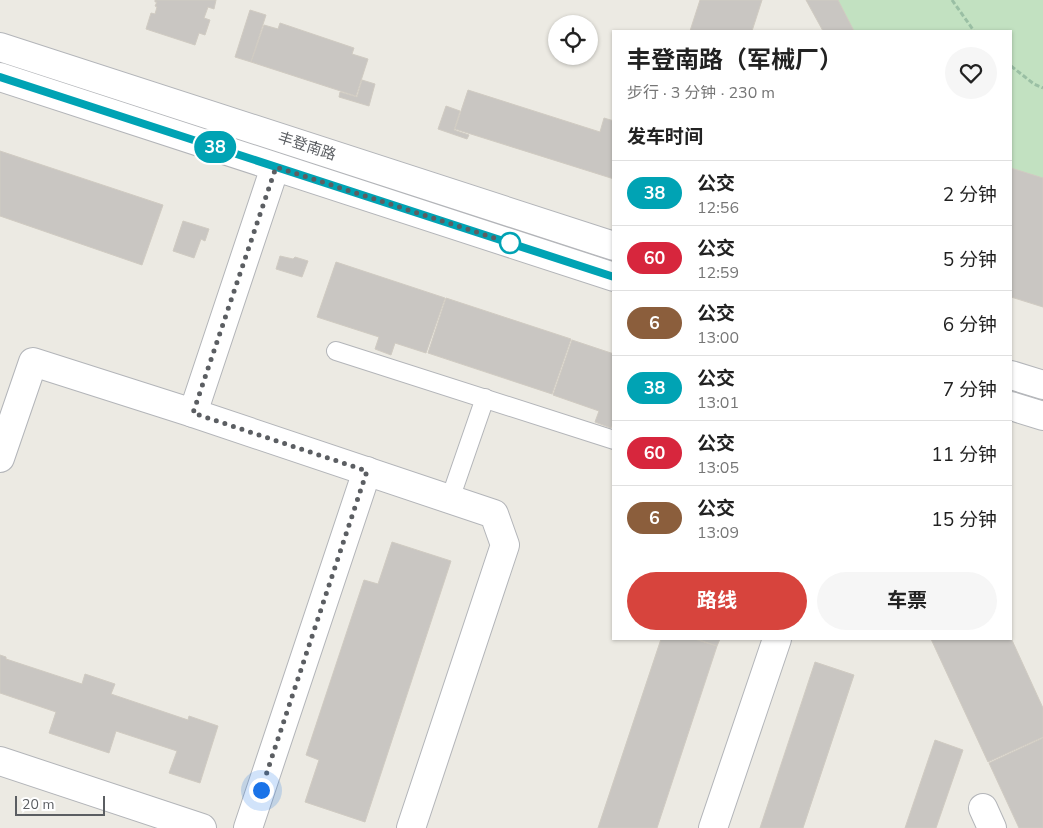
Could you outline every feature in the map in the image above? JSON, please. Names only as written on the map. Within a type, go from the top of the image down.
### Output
[{"type":"street","name":"丰登南路","points":[[0,47],[612,245]]},
{"type":"street","name":"丰登南路","points":[[0,77],[612,276]]},
{"type":"street","points":[[193,413],[276,167]]},
{"type":"street","points":[[0,458],[33,362],[193,413],[494,514],[505,545],[412,828]]},
{"type":"street","points":[[1012,375],[1043,386]]},
{"type":"street","points":[[1012,406],[1043,416]]},
{"type":"street","points":[[248,828],[367,471]]},
{"type":"street","points":[[713,828],[777,640]]},
{"type":"street","points":[[0,761],[202,828]]},
{"type":"lane","points":[[336,351],[612,439]]},
{"type":"lane","points":[[450,499],[485,398]]},
{"type":"path","points":[[952,0],[973,30]]},
{"type":"path","points":[[1012,67],[1034,84],[1043,88]]},
{"type":"green space","points":[[830,0],[1043,0],[1043,247],[1012,232],[1012,30],[843,30]]},
{"type":"building","points":[[155,0],[216,0],[214,9],[208,7],[204,18],[210,20],[205,35],[199,33],[195,45],[146,29],[151,13],[155,14],[157,2]]},
{"type":"building","points":[[700,0],[762,0],[752,30],[690,30]]},
{"type":"building","points":[[806,0],[838,0],[853,30],[822,30]]},
{"type":"building","points":[[250,10],[266,15],[251,62],[235,57]]},
{"type":"building","points":[[280,23],[354,48],[352,54],[368,59],[356,96],[251,62],[264,25],[278,29]]},
{"type":"building","points":[[362,80],[375,84],[369,106],[339,97],[340,92],[357,97]]},
{"type":"building","points":[[468,90],[600,132],[604,118],[612,120],[612,178],[455,129]]},
{"type":"building","points":[[446,106],[460,111],[454,130],[469,135],[467,139],[438,129]]},
{"type":"building","points":[[0,151],[163,205],[142,265],[0,216]]},
{"type":"building","points":[[1012,168],[1043,178],[1043,307],[1012,297]]},
{"type":"building","points":[[183,221],[209,229],[205,241],[201,239],[194,258],[173,251]]},
{"type":"building","points":[[280,256],[293,259],[295,257],[308,261],[302,277],[276,269]]},
{"type":"building","points":[[336,262],[445,298],[426,353],[395,343],[391,355],[375,349],[379,337],[317,317]]},
{"type":"building","points":[[446,298],[571,339],[552,394],[428,353]]},
{"type":"building","points":[[572,340],[612,353],[611,428],[595,422],[599,411],[553,395]]},
{"type":"building","points":[[392,542],[451,561],[365,822],[305,802],[319,760],[306,755],[364,580],[378,584]]},
{"type":"building","points":[[661,640],[697,640],[717,646],[657,828],[598,828]]},
{"type":"building","points":[[700,640],[720,640],[717,646]]},
{"type":"building","points":[[931,640],[1012,640],[1043,708],[1043,737],[988,762]]},
{"type":"building","points":[[0,655],[6,657],[6,659],[82,684],[85,674],[115,684],[111,694],[188,720],[189,716],[218,726],[200,783],[169,773],[177,751],[116,731],[109,753],[49,733],[56,712],[0,693]]},
{"type":"building","points":[[815,662],[854,675],[803,828],[760,828]]},
{"type":"building","points":[[1043,738],[1043,828],[1019,828],[989,763]]},
{"type":"building","points":[[935,740],[963,750],[936,828],[905,828]]},
{"type":"bus line","name":"38","points":[[0,77],[612,276]]},
{"type":"route","points":[[261,790],[367,471],[193,413],[276,167],[510,243]]}]
